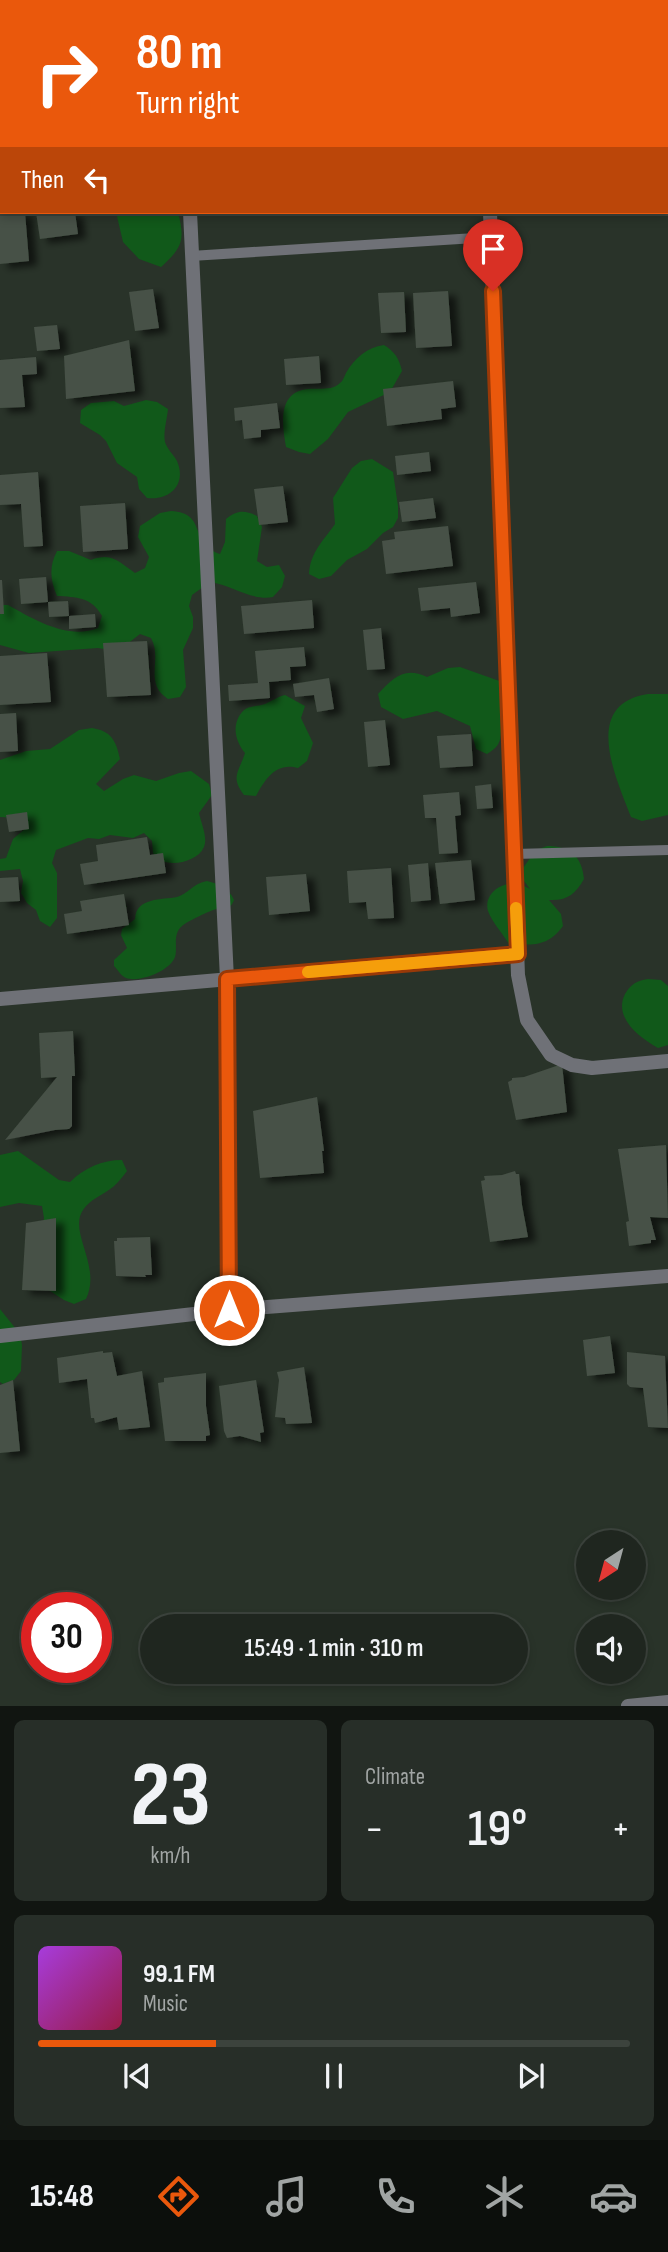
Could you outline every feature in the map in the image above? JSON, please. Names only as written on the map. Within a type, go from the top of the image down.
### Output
[{"type":"street","points":[[190,214],[227,979],[229,1310]]},
{"type":"street","points":[[490,214],[518,975],[527,1020],[551,1055],[572,1065],[592,1068],[668,1061]]},
{"type":"street","points":[[0,999],[518,954]]},
{"type":"street","points":[[0,1336],[229,1310],[668,1276]]},
{"type":"street","points":[[628,1706],[668,1702]]},
{"type":"lane","points":[[191,256],[491,237]]},
{"type":"lane","points":[[514,854],[668,850]]},
{"type":"green space","points":[[116,214],[178,214],[180,243],[174,254],[161,267],[139,259],[123,242]]},
{"type":"green space","points":[[384,345],[396,356],[402,371],[390,392],[348,412],[328,439],[310,454],[286,447],[283,420],[286,403],[291,396],[298,391],[337,386],[362,354]]},
{"type":"green space","points":[[146,400],[157,402],[168,409],[165,442],[180,469],[178,484],[163,497],[147,498],[139,489],[137,477],[117,463],[106,441],[80,423],[81,410],[91,403],[114,401],[124,406]]},
{"type":"green space","points":[[372,459],[393,472],[398,518],[393,527],[367,549],[347,560],[331,576],[319,579],[309,574],[310,566],[318,547],[335,524],[333,498],[352,468],[361,461]]},
{"type":"green space","points":[[171,511],[190,517],[204,543],[220,554],[225,542],[226,519],[241,512],[257,516],[262,527],[257,561],[267,567],[279,565],[285,576],[282,587],[273,597],[257,597],[210,582],[192,595],[189,606],[193,628],[183,650],[186,687],[180,697],[168,699],[156,686],[154,646],[151,638],[140,634],[122,648],[110,650],[98,648],[29,653],[0,645],[0,605],[8,605],[40,622],[63,630],[75,632],[98,628],[102,616],[93,605],[77,598],[57,596],[51,573],[57,551],[69,551],[91,560],[109,558],[135,573],[145,568],[149,557],[138,537],[140,526],[160,513]]},
{"type":"green space","points":[[460,667],[511,685],[515,696],[503,722],[500,741],[487,754],[476,749],[470,726],[437,711],[403,719],[381,707],[378,694],[400,675],[412,673],[427,677],[448,668]]},
{"type":"green space","points":[[648,694],[668,694],[668,815],[642,821],[631,817],[618,783],[612,764],[609,727],[615,712],[627,701]]},
{"type":"green space","points":[[285,695],[305,706],[301,718],[313,743],[307,761],[298,768],[278,769],[272,773],[256,796],[244,795],[237,784],[238,770],[245,753],[237,738],[239,716],[245,709]]},
{"type":"green space","points":[[92,728],[104,731],[112,737],[120,759],[96,784],[104,791],[134,775],[156,781],[191,771],[209,784],[212,795],[199,813],[205,843],[197,856],[173,863],[162,861],[153,853],[152,841],[144,833],[133,838],[110,835],[99,839],[88,838],[56,850],[52,863],[57,873],[57,918],[50,927],[40,921],[36,910],[27,903],[21,893],[23,881],[20,869],[0,871],[0,859],[6,858],[13,839],[26,828],[20,818],[0,817],[0,760],[26,751],[50,749],[79,730]]},
{"type":"green space","points":[[547,846],[562,848],[573,854],[581,864],[584,879],[570,896],[549,900],[561,914],[563,926],[552,938],[525,945],[509,944],[488,911],[489,899],[496,889],[508,884],[520,884],[530,889],[524,881],[523,868],[536,850]]},
{"type":"green space","points":[[207,881],[229,892],[234,900],[231,905],[193,919],[182,926],[176,937],[175,957],[161,971],[138,979],[123,976],[114,966],[114,960],[127,948],[121,935],[122,929],[135,919],[140,907],[151,901],[181,896]]},
{"type":"green space","points":[[648,979],[661,980],[668,986],[668,1045],[658,1048],[636,1033],[625,1019],[623,1011],[622,1003],[629,988]]},
{"type":"green space","points":[[18,1151],[59,1180],[70,1182],[81,1173],[107,1161],[122,1160],[127,1171],[113,1187],[86,1206],[79,1219],[90,1287],[86,1299],[74,1304],[44,1287],[36,1253],[44,1218],[42,1206],[19,1203],[0,1207],[0,1155]]},
{"type":"green space","points":[[0,1309],[20,1334],[22,1345],[21,1371],[14,1380],[3,1384],[0,1382]]},
{"type":"building","points":[[0,214],[25,214],[29,261],[0,264]]},
{"type":"building","points":[[36,214],[75,214],[78,234],[40,239]]},
{"type":"building","points":[[153,289],[159,328],[135,331],[129,292]]},
{"type":"building","points":[[448,291],[452,346],[416,348],[413,293]]},
{"type":"building","points":[[404,292],[406,332],[381,333],[378,293]]},
{"type":"building","points":[[57,325],[60,349],[37,351],[34,327]]},
{"type":"building","points":[[129,340],[135,391],[66,399],[64,356]]},
{"type":"building","points":[[319,356],[321,383],[286,385],[284,359]]},
{"type":"building","points":[[36,357],[37,374],[22,375],[25,407],[0,408],[0,360]]},
{"type":"building","points":[[453,381],[456,407],[441,409],[442,419],[387,426],[383,389]]},
{"type":"building","points":[[277,403],[280,428],[261,430],[261,437],[244,439],[242,420],[235,421],[234,408]]},
{"type":"building","points":[[429,452],[431,471],[397,475],[395,456]]},
{"type":"building","points":[[38,472],[43,546],[24,547],[21,504],[0,505],[0,475]]},
{"type":"building","points":[[283,486],[288,522],[259,525],[254,489]]},
{"type":"building","points":[[433,498],[436,518],[402,522],[399,502]]},
{"type":"building","points":[[125,503],[128,549],[83,552],[80,506]]},
{"type":"building","points":[[448,526],[453,566],[386,574],[382,541],[395,539],[394,532]]},
{"type":"building","points":[[46,577],[48,602],[21,604],[19,579]]},
{"type":"building","points":[[2,580],[4,614],[0,614]]},
{"type":"building","points":[[476,582],[480,613],[451,617],[450,608],[421,611],[418,588]]},
{"type":"building","points":[[312,600],[314,628],[244,634],[241,606]]},
{"type":"building","points":[[68,601],[69,616],[49,617],[48,602]]},
{"type":"building","points":[[95,614],[96,627],[69,629],[69,616]]},
{"type":"building","points":[[381,628],[385,669],[367,670],[363,630]]},
{"type":"building","points":[[147,641],[151,695],[107,697],[103,643]]},
{"type":"building","points":[[304,647],[306,666],[290,667],[291,680],[269,682],[270,698],[229,701],[228,685],[258,683],[255,651]]},
{"type":"building","points":[[47,653],[51,702],[0,705],[0,656]]},
{"type":"building","points":[[329,678],[334,709],[317,712],[314,695],[295,697],[293,684]]},
{"type":"building","points":[[16,713],[18,751],[0,752],[0,714]]},
{"type":"building","points":[[385,720],[390,765],[368,767],[364,722]]},
{"type":"building","points":[[471,734],[473,766],[440,768],[437,736]]},
{"type":"building","points":[[491,784],[493,808],[477,809],[475,786]]},
{"type":"building","points":[[459,792],[461,815],[455,816],[458,853],[439,854],[436,818],[425,818],[423,795]]},
{"type":"building","points":[[27,812],[29,829],[9,832],[6,815]]},
{"type":"building","points":[[147,837],[150,855],[163,853],[166,873],[84,885],[80,864],[98,861],[96,845]]},
{"type":"building","points":[[471,860],[475,900],[440,904],[435,863]]},
{"type":"building","points":[[428,863],[431,900],[411,902],[408,865]]},
{"type":"building","points":[[391,868],[394,918],[368,919],[366,902],[349,903],[347,871]]},
{"type":"building","points":[[306,874],[310,911],[269,915],[266,877]]},
{"type":"building","points":[[18,877],[20,901],[0,902],[0,878]]},
{"type":"building","points":[[124,894],[129,925],[67,934],[64,914],[82,911],[80,901]]},
{"type":"building","points":[[73,1031],[75,1076],[72,1076],[72,1126],[69,1129],[5,1140],[57,1077],[41,1078],[39,1033]]},
{"type":"building","points":[[562,1064],[567,1112],[516,1120],[508,1082],[512,1078],[524,1077]]},
{"type":"building","points":[[317,1097],[324,1173],[260,1178],[253,1111]]},
{"type":"building","points":[[666,1145],[668,1218],[650,1217],[656,1240],[629,1246],[626,1222],[629,1221],[618,1149]]},
{"type":"building","points":[[515,1171],[519,1174],[528,1237],[490,1242],[481,1181],[485,1180],[484,1176]]},
{"type":"building","points":[[56,1218],[56,1291],[22,1290],[26,1223]]},
{"type":"building","points":[[150,1237],[152,1275],[116,1276],[114,1241],[117,1241],[117,1238]]},
{"type":"building","points":[[610,1336],[615,1373],[587,1376],[583,1340]]},
{"type":"building","points":[[112,1352],[117,1376],[142,1371],[150,1427],[119,1430],[117,1417],[95,1423],[94,1418],[91,1418],[87,1379],[59,1383],[57,1358]]},
{"type":"building","points":[[627,1352],[665,1356],[668,1428],[648,1427],[643,1388],[630,1387],[627,1384]]},
{"type":"building","points":[[304,1367],[312,1423],[286,1424],[285,1418],[275,1417],[279,1380],[277,1372]]},
{"type":"building","points":[[206,1373],[206,1406],[210,1435],[206,1436],[206,1441],[165,1441],[158,1383],[164,1382],[164,1378]]},
{"type":"building","points":[[13,1380],[20,1451],[0,1453],[0,1385]]},
{"type":"building","points":[[256,1380],[264,1432],[260,1433],[261,1442],[240,1436],[227,1438],[219,1386]]},
{"type":"slow traffic","points":[[308,972],[518,954],[516,908]]},
{"type":"route","points":[[229,1310],[227,979],[518,954],[493,291]]}]
